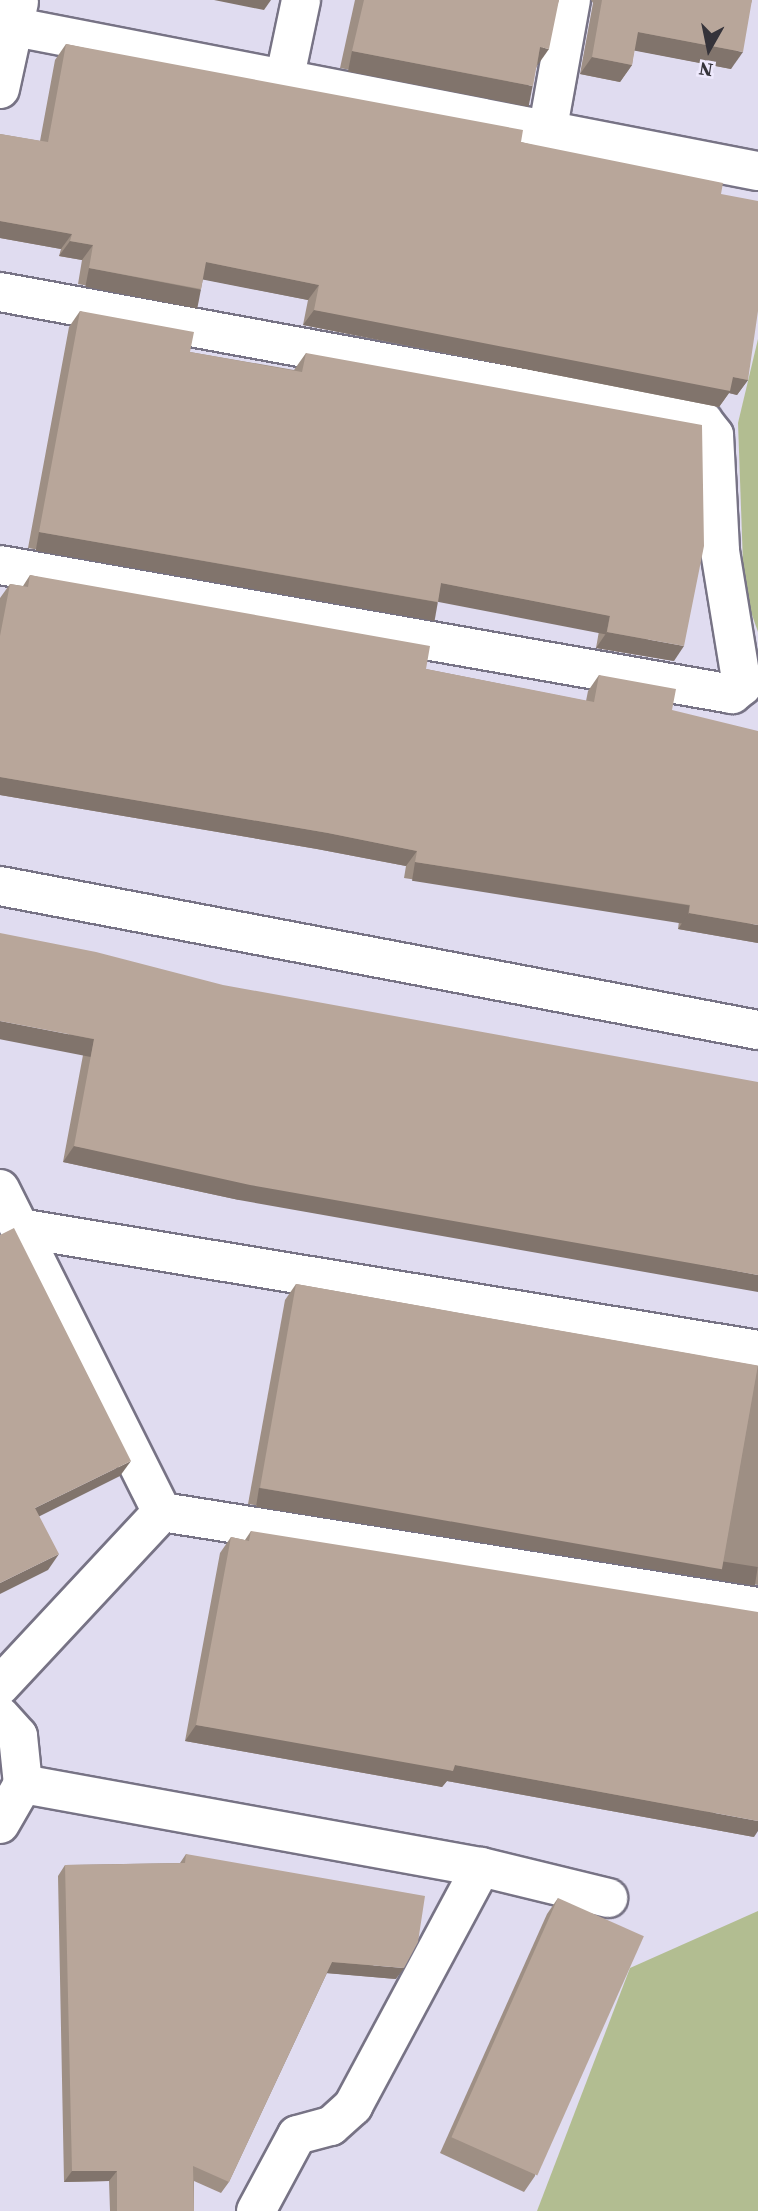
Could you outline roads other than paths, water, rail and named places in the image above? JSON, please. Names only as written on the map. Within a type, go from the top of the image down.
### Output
[{"type":"street","points":[[284,81],[301,0]]},
{"type":"street","points":[[547,133],[571,0]]},
{"type":"street","points":[[0,89],[11,17],[284,81],[758,172]]},
{"type":"street","points":[[0,292],[703,421],[714,435],[720,551],[742,686],[732,695],[0,565]]},
{"type":"street","points":[[0,887],[758,1030]]},
{"type":"street","points":[[0,1189],[162,1512]]},
{"type":"street","points":[[19,1228],[758,1350]]},
{"type":"street","points":[[162,1512],[758,1607]]},
{"type":"street","points":[[0,1686],[162,1512]]},
{"type":"street","points":[[0,1716],[18,1736],[23,1784],[0,1824]]},
{"type":"street","points":[[23,1784],[481,1867],[608,1898]]},
{"type":"street","points":[[256,2211],[297,2135],[331,2126],[353,2106],[481,1867]]}]
